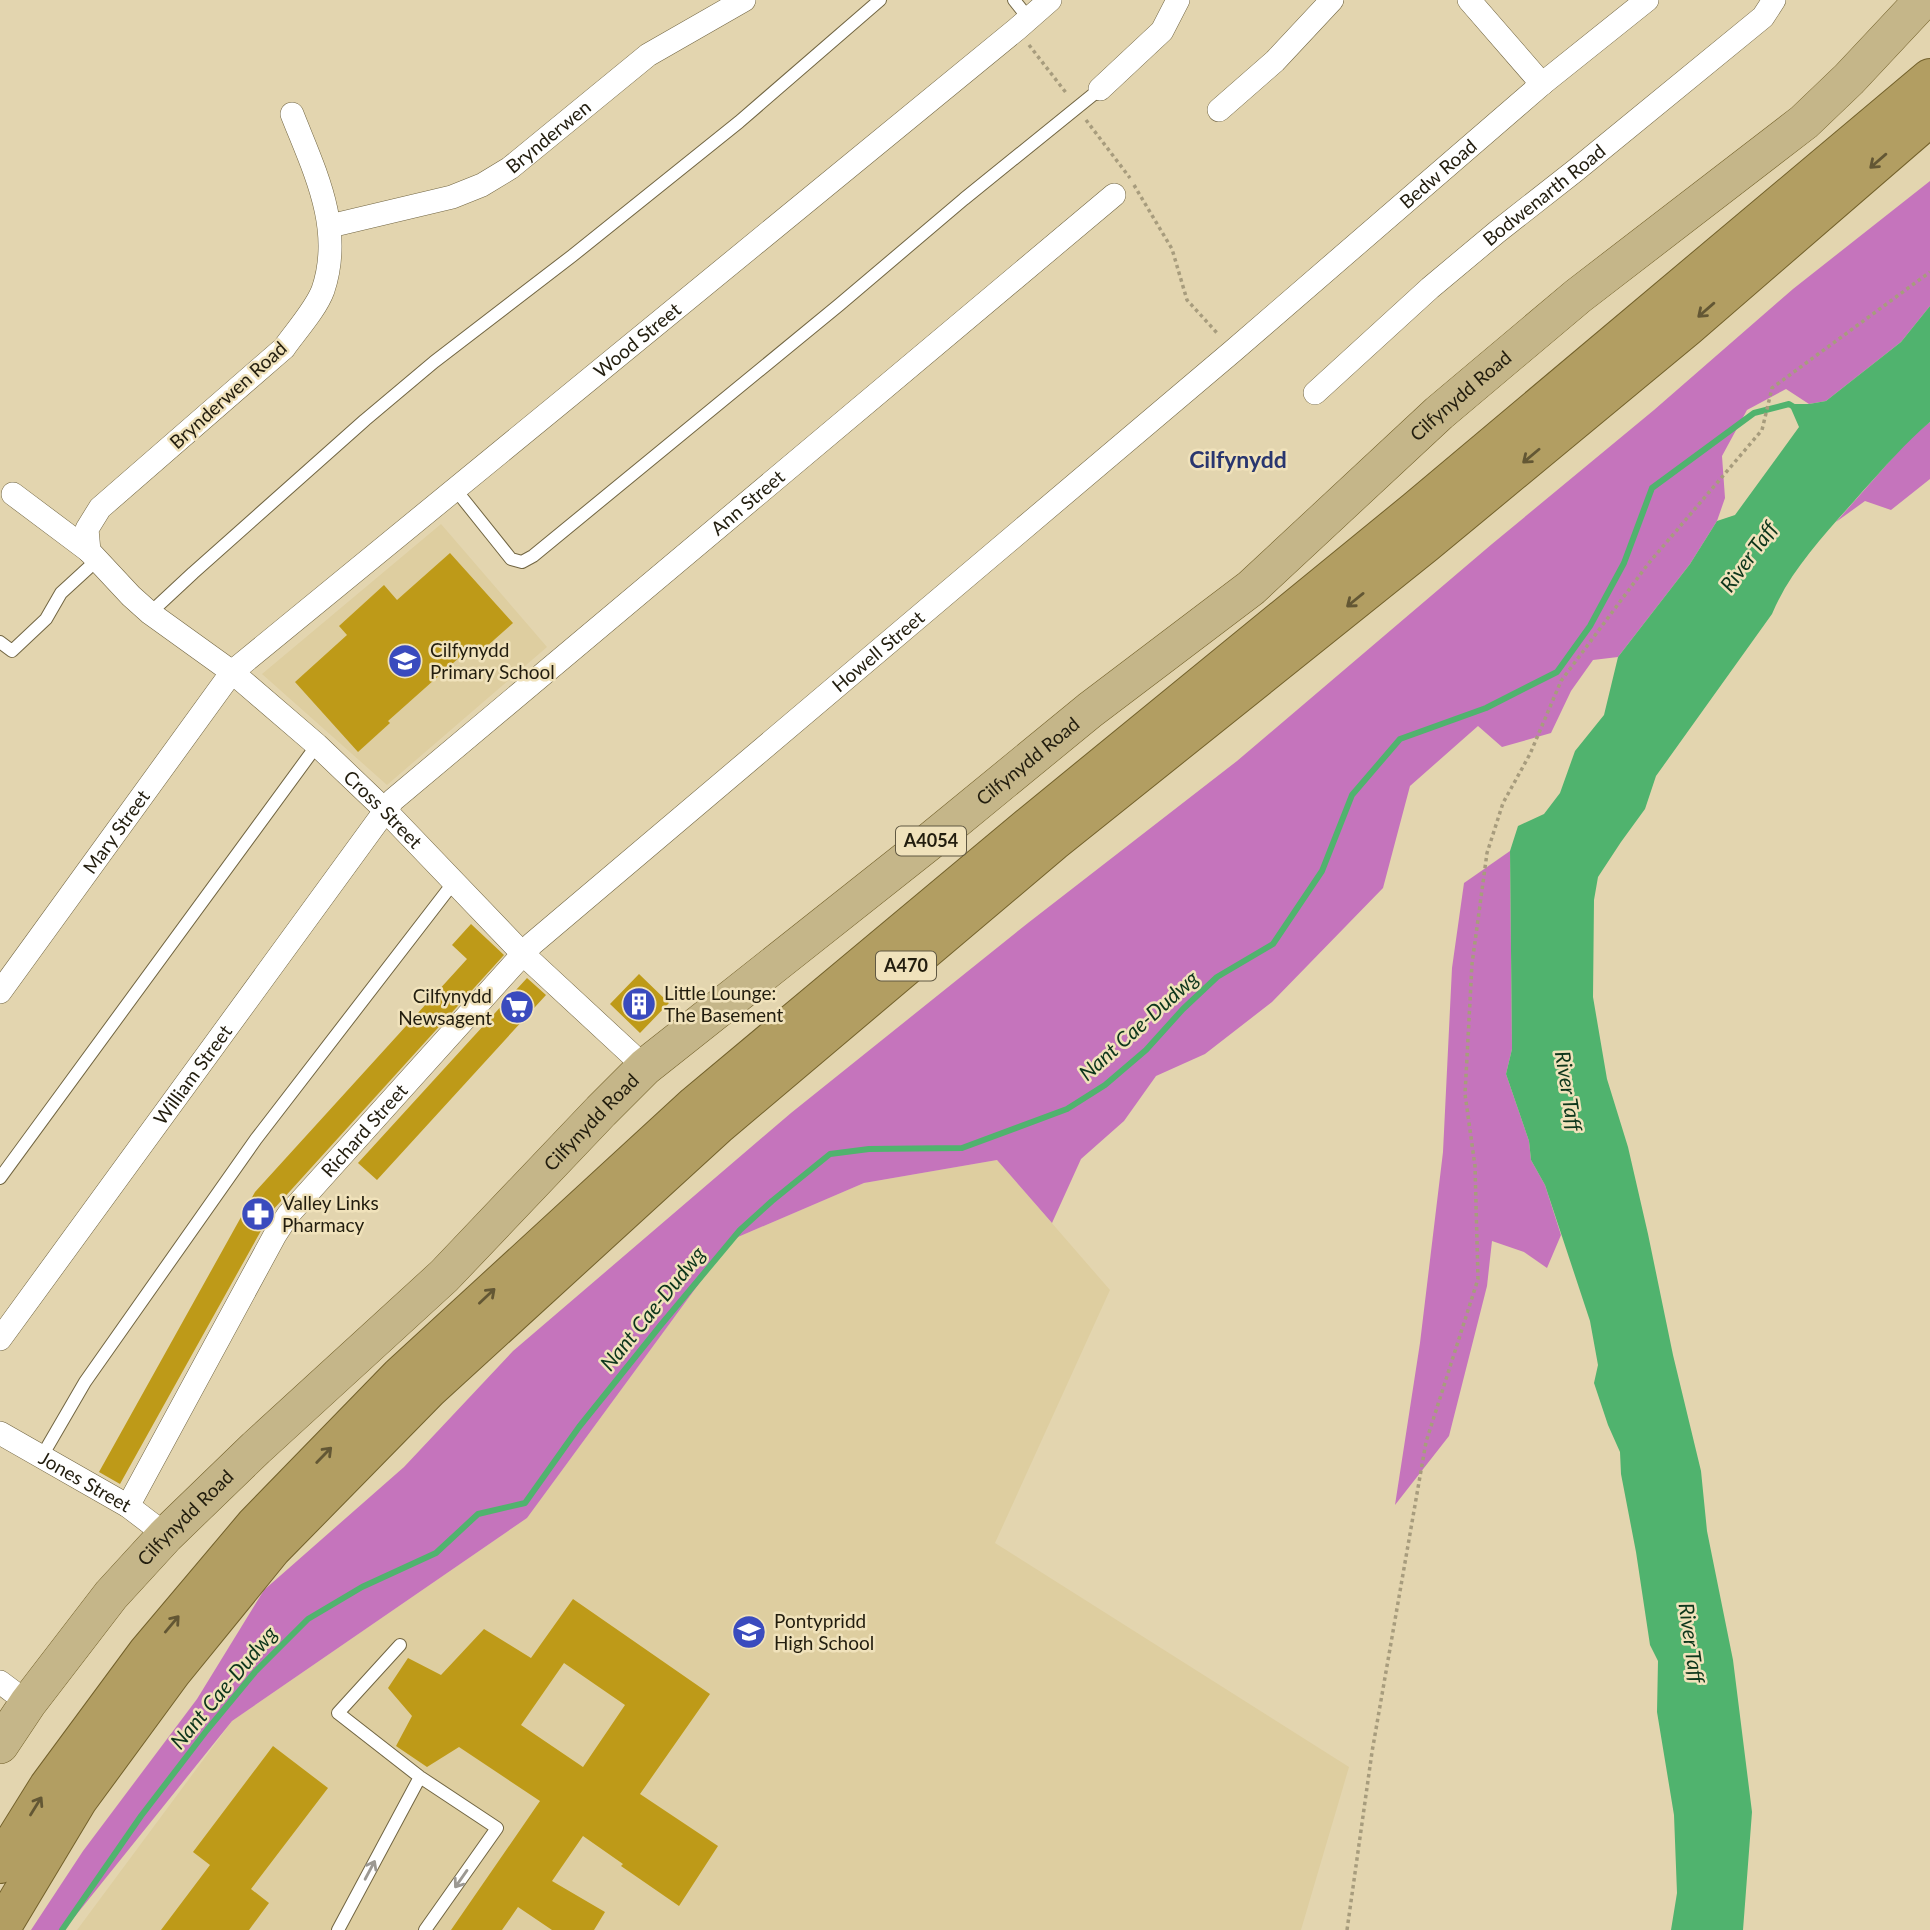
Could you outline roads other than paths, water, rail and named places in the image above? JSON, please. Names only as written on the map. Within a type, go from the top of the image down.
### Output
[{"type":"highway","name":"A470","points":[[0,1864],[48,1787],[147,1653],[255,1525],[400,1376],[695,1105],[1034,822],[1416,510],[1930,78]]},
{"type":"highway","name":"A470","points":[[0,1930],[78,1800],[172,1672],[272,1549],[429,1389],[718,1125],[1053,842],[1425,544],[1666,344],[1930,117]]},
{"type":"main road","name":"Cilfynydd Road","points":[[0,1745],[14,1693],[166,1535],[256,1448],[444,1276],[645,1068],[1090,710],[1251,588],[1461,395],[1578,296],[1804,122],[1849,79],[1923,0]]},
{"type":"street","name":"Brynderwen","points":[[330,226],[452,197],[482,185],[510,168],[648,55],[744,0]]},
{"type":"street","points":[[1100,89],[1162,31],[1178,0]]},
{"type":"street","points":[[1219,110],[1275,61],[1332,0]]},
{"type":"street","points":[[1469,0],[1542,84]]},
{"type":"street","name":"Bedw Road","points":[[1233,351],[1542,84],[1647,0]]},
{"type":"street","name":"Bodwenarth Road","points":[[1315,393],[1430,288],[1763,17],[1774,0]]},
{"type":"street","name":"Wood Street","points":[[232,672],[1040,9]]},
{"type":"street","name":"Brynderwen Road","points":[[97,560],[87,529],[100,508],[284,348],[322,291],[329,259],[330,226],[322,192],[292,114]]},
{"type":"street","name":"Ann Street","points":[[385,810],[393,800],[1114,195]]},
{"type":"street","name":"Howell Street","points":[[523,954],[1233,351]]},
{"type":"street","name":"Cross Street","points":[[13,495],[97,560],[150,613],[232,672],[317,745],[385,810],[523,954],[645,1068]]},
{"type":"street","name":"Mary Street","points":[[0,992],[232,672]]},
{"type":"street","name":"William Street","points":[[0,1339],[385,810]]},
{"type":"street","name":"Richard Street","points":[[128,1506],[268,1247],[288,1215],[523,954]]},
{"type":"street","name":"Jones Street","points":[[0,1433],[128,1506],[166,1535]]},
{"type":"lane","points":[[150,613],[365,420],[434,362],[572,256],[738,121],[880,0]]},
{"type":"lane","points":[[1014,0],[1040,9]]},
{"type":"lane","points":[[455,489],[511,559],[522,562],[533,556],[1100,89]]},
{"type":"lane","points":[[0,642],[12,651],[46,619],[61,593],[97,560]]},
{"type":"lane","points":[[0,1178],[317,745]]},
{"type":"lane","points":[[42,1456],[85,1382],[256,1139],[454,882]]},
{"type":"lane","points":[[400,1645],[338,1713],[420,1777],[497,1828],[425,1930]]},
{"type":"lane","points":[[338,1930],[420,1777]]},
{"type":"water","name":"River Taff","points":[[1930,306],[1930,422],[1887,465],[1800,565],[1772,614],[1656,776],[1645,809],[1598,877],[1594,900],[1593,997],[1607,1079],[1628,1147],[1701,1471],[1707,1531],[1733,1660],[1752,1812],[1743,1930],[1671,1930],[1677,1893],[1674,1815],[1657,1712],[1658,1661],[1650,1645],[1621,1474],[1620,1452],[1594,1383],[1598,1365],[1590,1321],[1545,1185],[1531,1160],[1529,1141],[1506,1074],[1512,1049],[1510,851],[1518,826],[1544,814],[1560,793],[1575,751],[1604,715],[1618,657],[1690,564],[1717,521],[1735,515],[1799,427],[1789,404],[1826,401],[1901,342]]},
{"type":"waterway","name":"Nant Cae-Dudwg","points":[[62,1930],[141,1816],[255,1672],[308,1619],[362,1587],[436,1553],[478,1514],[525,1503],[579,1427],[660,1326],[740,1230],[772,1201],[830,1154],[869,1149],[962,1148],[1067,1109],[1105,1085],[1146,1050],[1217,977],[1273,944],[1322,871],[1352,795],[1400,739],[1486,708],[1557,672],[1590,626],[1624,563],[1652,488],[1754,413],[1789,404],[1794,407]]},
{"type":"place","name":"Cilfynydd Primary School","points":[[405,661]]},
{"type":"place","name":"Little Lounge: The Basement","points":[[639,1004]]},
{"type":"place","name":"Cilfynydd Newsagent","points":[[517,1007]]},
{"type":"place","name":"Valley Links Pharmacy","points":[[258,1214]]},
{"type":"place","name":"Pontypridd High School","points":[[749,1632]]},
{"type":"district","name":"Cilfynydd","points":[[1238,460]]}]
